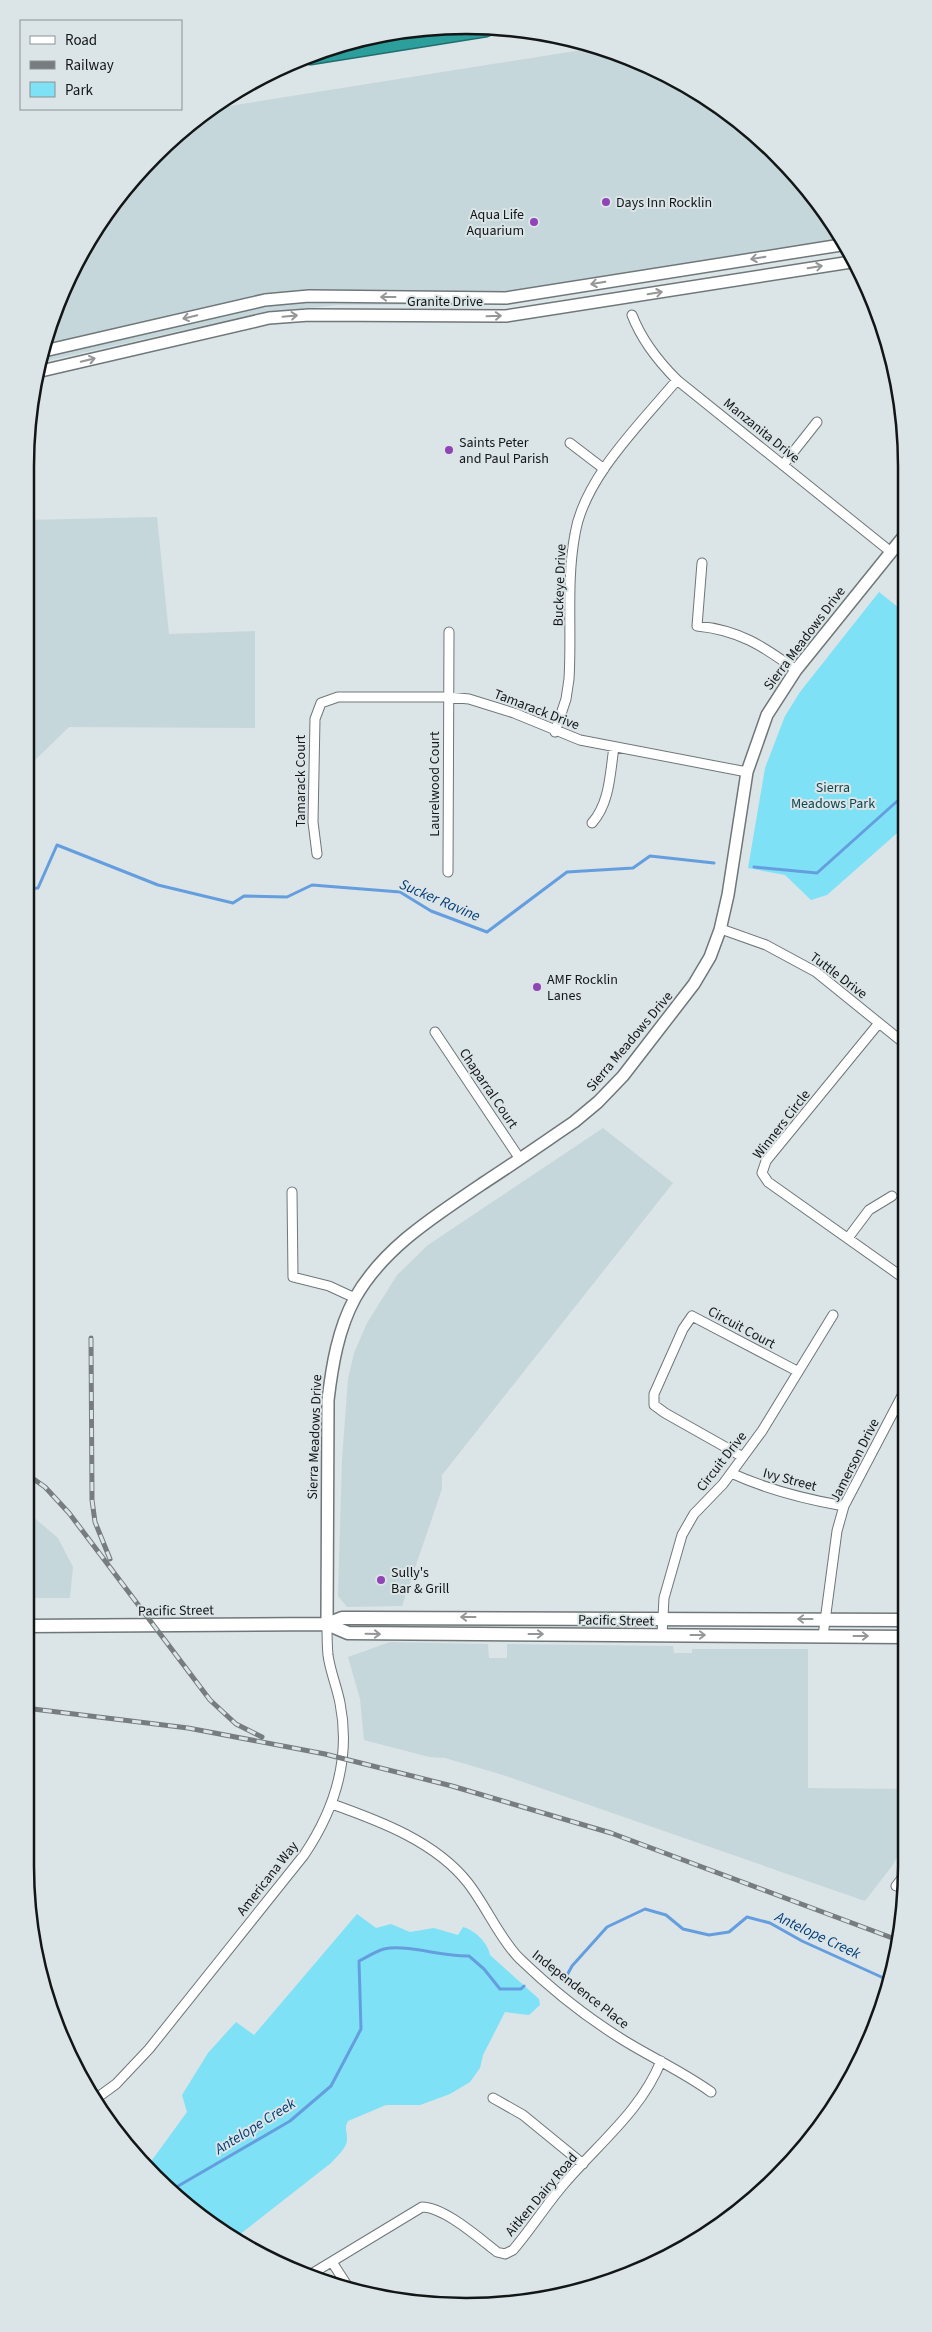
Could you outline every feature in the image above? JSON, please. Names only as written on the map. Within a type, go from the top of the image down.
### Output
[{"type":"highway","points":[[348,50],[443,35]]},
{"type":"main road","name":"Pacific Street","points":[[34,1626],[327,1624],[342,1618],[898,1620]]},
{"type":"main road","name":"Pacific Street","points":[[327,1624],[348,1633],[898,1636]]},
{"type":"street","name":"Granite Drive","points":[[49,350],[265,300],[309,296],[506,298],[837,246]]},
{"type":"street","name":"Granite Drive","points":[[45,370],[269,318],[309,315],[489,317],[520,314],[847,263]]},
{"type":"street","name":"Manzanita Drive","points":[[632,315],[638,330],[650,349],[678,380],[891,552]]},
{"type":"street","name":"Buckeye Drive","points":[[555,732],[566,699],[569,679],[571,578],[575,533],[586,500],[604,469],[678,380]]},
{"type":"street","points":[[783,465],[817,422]]},
{"type":"street","points":[[570,443],[604,469]]},
{"type":"street","name":"Sierra Meadows Drive","points":[[327,1624],[328,1400],[331,1369],[340,1335],[356,1298],[380,1264],[416,1228],[574,1122],[598,1102],[622,1076],[694,984],[710,957],[721,929],[747,772],[767,715],[796,670],[898,543]]},
{"type":"street","points":[[702,563],[697,626],[716,628],[750,639],[796,670]]},
{"type":"street","name":"Laurelwood Court","points":[[448,872],[450,632]]},
{"type":"street","name":"Tamarack Drive","points":[[317,708],[328,699],[349,696],[448,697],[493,705],[555,732],[580,740],[747,772]]},
{"type":"street","name":"Tamarack Court","points":[[317,708],[314,742],[313,822],[317,854]]},
{"type":"street","points":[[592,823],[598,816],[606,797],[614,747]]},
{"type":"street","name":"Tuttle Drive","points":[[721,929],[766,945],[816,972],[898,1038]]},
{"type":"street","name":"Winners Circle","points":[[879,1023],[763,1167],[764,1178],[768,1182],[898,1273]]},
{"type":"street","name":"Chaparral Court","points":[[435,1032],[520,1159]]},
{"type":"street","points":[[292,1192],[293,1277],[329,1286],[356,1298]]},
{"type":"street","points":[[848,1238],[870,1210],[892,1196]]},
{"type":"street","name":"Circuit Drive","points":[[662,1635],[664,1598],[682,1535],[694,1514],[731,1473],[743,1456],[833,1315]]},
{"type":"street","name":"Circuit Court","points":[[743,1456],[665,1414],[654,1405],[654,1394],[683,1329],[692,1316],[797,1371]]},
{"type":"street","name":"Jamerson Drive","points":[[823,1636],[837,1531],[844,1506],[898,1403]]},
{"type":"street","name":"Ivy Street","points":[[731,1473],[768,1489],[791,1496],[844,1506]]},
{"type":"street","name":"Americana Way","points":[[100,2095],[126,2074],[304,1855],[332,1804],[341,1769],[344,1744],[340,1702],[328,1655],[327,1624]]},
{"type":"street","name":"Independence Place","points":[[332,1804],[392,1828],[421,1843],[444,1859],[467,1881],[518,1957],[583,2011],[620,2038],[686,2073],[712,2092]]},
{"type":"street","name":"Aitken Dairy Road","points":[[317,2271],[422,2207],[432,2207],[442,2212],[497,2252],[505,2254],[513,2250],[583,2164],[601,2147],[644,2093],[661,2061]]},
{"type":"street","points":[[493,2098],[523,2115],[583,2164]]},
{"type":"street","points":[[332,2262],[344,2281]]},
{"type":"shaded area","points":[[583,50],[657,78],[729,123],[772,160],[791,181],[809,203],[835,242],[510,305],[337,305],[255,314],[47,361],[57,327],[78,275],[123,203],[160,160],[203,123],[227,106]]},
{"type":"shaded area","points":[[157,517],[169,634],[255,631],[255,728],[69,727],[34,761],[34,520]]},
{"type":"shaded area","points":[[603,1128],[673,1183],[442,1475],[442,1489],[402,1606],[347,1607],[338,1596],[342,1459],[348,1379],[354,1353],[367,1323],[397,1275],[428,1245]]},
{"type":"shaded area","points":[[34,1518],[58,1538],[73,1567],[70,1598],[34,1598]]},
{"type":"shaded area","points":[[390,1642],[488,1644],[489,1658],[507,1658],[507,1644],[673,1646],[674,1653],[692,1653],[692,1649],[808,1649],[808,1788],[898,1789],[898,1856],[865,1901],[503,1775],[445,1758],[429,1757],[364,1740],[360,1699],[348,1657]]},
{"type":"green space","name":"Sierra Meadows Park","points":[[879,592],[898,607],[898,832],[827,895],[811,900],[785,875],[748,868],[765,768],[785,716],[800,692]]},
{"type":"green space","points":[[357,1914],[376,1928],[391,1924],[410,1932],[434,1928],[458,1935],[463,1927],[468,1929],[484,1942],[490,1955],[539,1999],[540,2005],[529,2015],[505,2012],[483,2055],[480,2068],[470,2082],[450,2094],[420,2105],[386,2105],[348,2121],[346,2145],[331,2163],[240,2234],[203,2209],[151,2162],[187,2112],[182,2095],[208,2053],[236,2022],[254,2035]]},
{"type":"waterway","name":"Sucker Ravine","points":[[754,867],[817,873],[898,800]]},
{"type":"waterway","name":"Sucker Ravine","points":[[34,888],[38,888],[57,845],[158,885],[233,903],[244,896],[287,897],[312,885],[400,892],[431,911],[487,932],[567,872],[633,868],[650,856],[714,863]]},
{"type":"waterway","name":"Antelope Creek","points":[[566,1977],[572,1966],[607,1927],[645,1909],[666,1915],[683,1929],[709,1935],[729,1932],[747,1917],[770,1923],[802,1941],[884,1978]]},
{"type":"waterway","name":"Antelope Creek","points":[[177,2187],[290,2121],[331,2086],[361,2029],[359,1961],[381,1950],[393,1948],[469,1956],[484,1969],[500,1989],[521,1989],[524,1986]]},
{"type":"railway","points":[[91,1338],[92,1500],[95,1522],[110,1559]]},
{"type":"railway","points":[[34,1479],[45,1487],[69,1513],[210,1700],[236,1724],[262,1737]]},
{"type":"railway","points":[[34,1709],[188,1728],[325,1754],[452,1786],[611,1833],[892,1938]]},
{"type":"place","name":"Days Inn Rocklin","points":[[606,202]]},
{"type":"place","name":"Aqua Life Aquarium","points":[[534,222]]},
{"type":"place","name":"Saints Peter and Paul Parish","points":[[449,450]]},
{"type":"place","name":"AMF Rocklin Lanes","points":[[537,987]]},
{"type":"place","name":"Sully's Bar & Grill","points":[[381,1580]]}]
